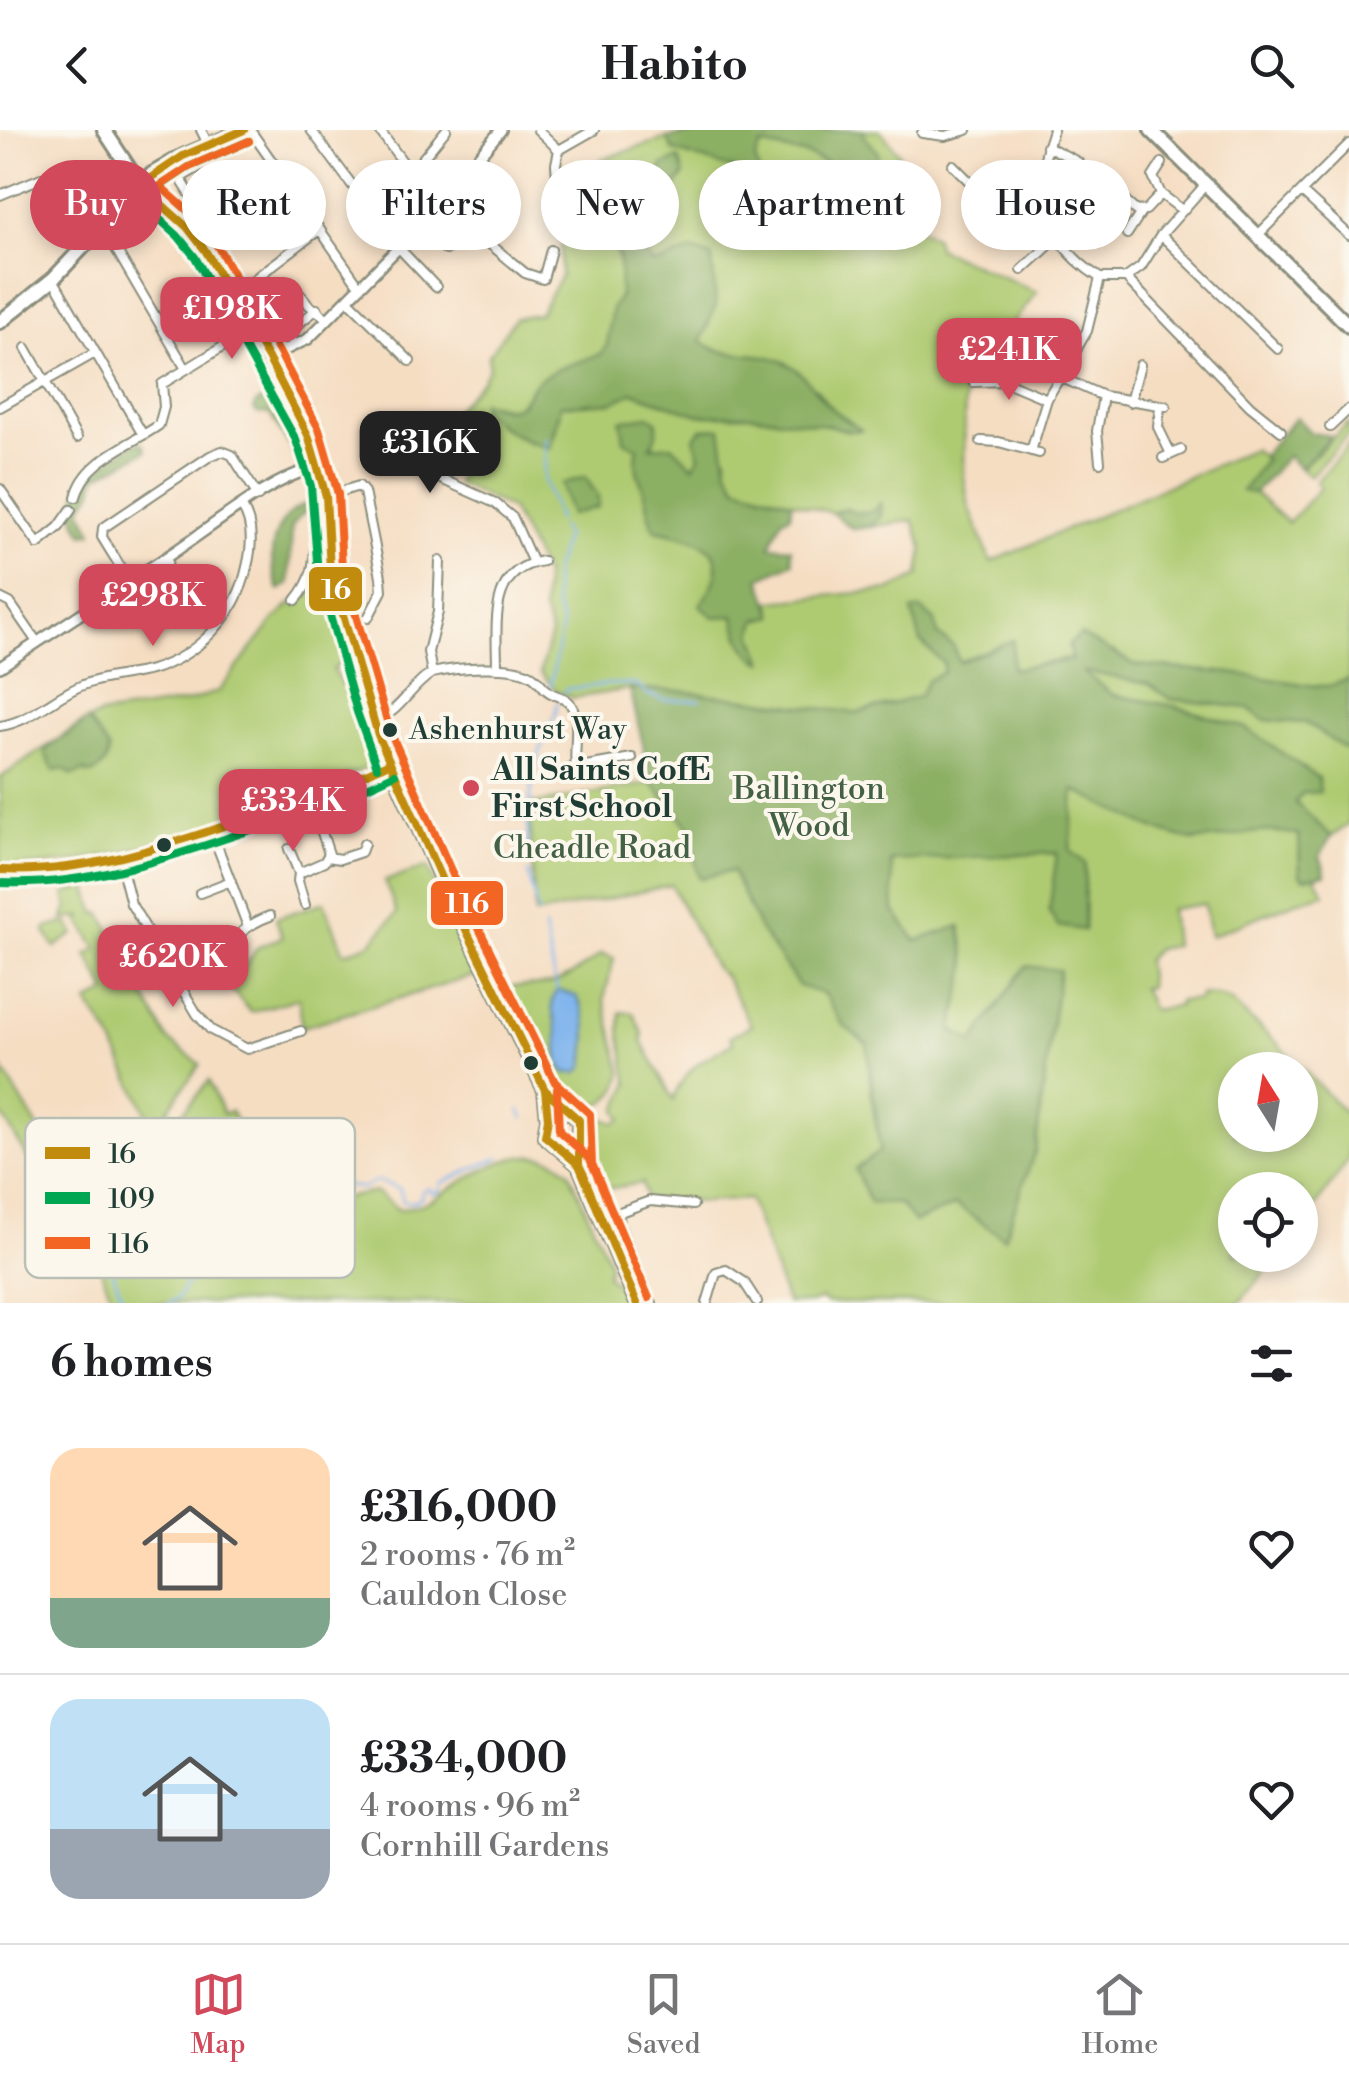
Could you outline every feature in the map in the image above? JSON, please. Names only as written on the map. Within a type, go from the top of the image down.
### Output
[{"type":"highway","points":[[104,130],[123,160]]},
{"type":"highway","points":[[162,169],[208,144],[247,130]]},
{"type":"highway","points":[[1151,130],[1349,326]]},
{"type":"highway","points":[[162,205],[187,227],[210,259],[308,435],[327,503],[330,570],[373,721],[445,887],[545,1090],[580,1124],[579,1164]]},
{"type":"highway","points":[[0,322],[53,279],[81,250]]},
{"type":"highway","points":[[545,1090],[547,1139],[579,1164],[612,1224],[637,1303]]},
{"type":"highway","points":[[548,1118],[557,1112],[568,1112]]},
{"type":"highway","points":[[562,1148],[578,1139]]},
{"type":"street","points":[[200,130],[208,144]]},
{"type":"street","points":[[247,130],[269,160]]},
{"type":"street","points":[[311,130],[346,177]]},
{"type":"street","points":[[379,130],[401,160]]},
{"type":"street","points":[[422,160],[446,130]]},
{"type":"street","points":[[476,160],[501,130]]},
{"type":"street","points":[[538,130],[559,150]]},
{"type":"street","points":[[557,160],[559,150],[594,130]]},
{"type":"street","points":[[930,146],[927,134],[944,136],[967,130]]},
{"type":"street","points":[[1045,160],[1053,130]]},
{"type":"street","points":[[1258,234],[1349,144]]},
{"type":"street","points":[[1047,146],[1074,160]]},
{"type":"street","points":[[1162,163],[1153,178],[1162,194],[1182,210]]},
{"type":"street","points":[[958,167],[961,171]]},
{"type":"street","points":[[0,195],[30,183]]},
{"type":"street","points":[[1068,250],[1100,278],[1126,278],[1141,268],[1161,235],[1206,184]]},
{"type":"street","points":[[1302,192],[1349,235]]},
{"type":"street","points":[[1131,228],[1142,211],[1162,194]]},
{"type":"street","points":[[1131,208],[1142,211]]},
{"type":"street","points":[[1161,235],[1278,350]]},
{"type":"street","points":[[326,240],[360,287]]},
{"type":"street","points":[[116,250],[186,369]]},
{"type":"street","points":[[210,259],[214,250]]},
{"type":"street","points":[[232,296],[293,250]]},
{"type":"street","points":[[268,358],[308,338],[397,250]]},
{"type":"street","points":[[401,250],[436,288]]},
{"type":"street","points":[[496,250],[540,280],[546,273],[551,250]]},
{"type":"street","points":[[1028,269],[1046,250]]},
{"type":"street","points":[[986,444],[1035,452],[1047,399],[1092,318],[1100,278]]},
{"type":"street","points":[[1126,278],[1250,406],[1281,431]]},
{"type":"street","points":[[53,279],[144,435]]},
{"type":"street","points":[[296,288],[309,306],[328,320]]},
{"type":"street","points":[[348,300],[410,361]]},
{"type":"street","points":[[292,329],[317,309]]},
{"type":"street","points":[[271,329],[279,324],[295,345]]},
{"type":"street","points":[[76,497],[80,482],[90,472],[161,421],[162,384],[252,329]]},
{"type":"street","points":[[1041,336],[1077,349]]},
{"type":"street","points":[[26,348],[77,438]]},
{"type":"street","points":[[0,408],[95,353]]},
{"type":"street","points":[[1130,402],[1141,370]]},
{"type":"street","points":[[974,382],[985,376],[1004,380],[1047,399]]},
{"type":"street","points":[[1060,377],[1104,396],[1163,406],[1158,427],[1172,454]]},
{"type":"street","points":[[1101,456],[1098,423],[1104,396]]},
{"type":"street","points":[[1330,427],[1349,409]]},
{"type":"street","points":[[128,580],[102,537],[103,528],[210,456],[222,451],[232,455],[258,496]]},
{"type":"street","points":[[394,458],[509,512],[538,562],[512,572],[502,586],[497,668]]},
{"type":"street","points":[[0,666],[258,496],[318,466]]},
{"type":"street","points":[[296,600],[312,576],[320,519],[327,503],[351,486],[358,486],[364,492],[381,577],[382,591],[368,612]]},
{"type":"street","points":[[0,489],[38,544],[59,527],[71,510]]},
{"type":"street","points":[[0,727],[18,722],[85,684],[167,664],[206,638],[233,603],[247,571],[251,531],[242,507]]},
{"type":"street","points":[[87,609],[112,612],[138,604],[158,587],[168,567],[167,558]]},
{"type":"street","points":[[432,673],[428,652],[437,621],[440,561]]},
{"type":"street","points":[[440,572],[452,573]]},
{"type":"street","points":[[0,598],[10,604],[36,642]]},
{"type":"street","points":[[373,721],[393,714],[422,679],[432,673],[497,668],[534,676],[546,691],[571,705],[576,727],[573,769],[635,757]]},
{"type":"street","points":[[0,870],[36,872],[120,856],[211,830],[359,779],[389,762]]},
{"type":"street","points":[[310,796],[328,857]]},
{"type":"street","points":[[211,830],[247,924]]},
{"type":"street","points":[[299,874],[328,857],[344,858],[360,852],[364,844]]},
{"type":"street","points":[[288,849],[299,874],[305,905]]},
{"type":"street","points":[[120,856],[130,904],[206,1026],[248,1049],[300,1031]]},
{"type":"street","points":[[200,893],[231,881]]},
{"type":"street","points":[[230,984],[221,974],[220,964],[247,924],[270,916]]},
{"type":"street","points":[[652,1303],[612,1224],[620,1212],[650,1202],[693,1205]]},
{"type":"street","points":[[707,1303],[716,1273],[726,1270],[737,1276],[757,1302]]},
{"type":"green space","points":[[711,130],[755,130],[769,139],[780,130],[864,130],[864,136],[878,152],[878,160],[820,160],[761,145],[755,160],[704,160],[674,151],[667,138]]},
{"type":"green space","points":[[864,130],[880,130],[900,155],[891,160],[856,160]]},
{"type":"green space","points":[[667,138],[674,151],[704,160],[699,160],[699,250],[941,250],[1037,292],[965,385],[964,478],[969,507],[991,562],[1253,449],[1266,460],[1243,491],[1254,493],[1288,523],[1321,487],[1316,482],[1349,445],[1349,679],[1330,686],[1315,686],[1231,673],[1134,665],[1113,651],[1012,669],[1012,641],[959,662],[953,646],[938,635],[921,642],[943,663],[944,673],[928,680],[920,697],[857,713],[681,691],[630,689],[573,698],[557,692],[540,672],[551,634],[543,610],[544,573],[511,509],[456,483],[466,463],[442,424],[482,380],[489,367],[488,356],[515,318],[539,314],[561,276],[561,250],[615,250],[620,267],[620,293],[612,311],[608,343],[597,356],[540,379],[517,406],[493,404],[496,424],[530,443],[554,438],[561,405],[612,402],[633,392],[699,415],[751,415],[849,431],[859,429],[827,404],[817,389],[714,351],[701,341],[709,324],[675,257],[649,263],[647,250],[679,250],[679,160],[600,160]],"holes":[[[649,447],[693,466],[700,456],[727,456],[727,469],[737,486],[832,513],[846,508],[856,513],[874,511],[881,504],[882,516],[870,527],[913,520],[923,547],[919,576],[890,590],[770,601],[774,616],[757,620],[753,634],[763,661],[741,640],[734,616],[712,589],[716,573],[712,551],[694,540],[656,530],[651,522],[637,468],[638,448]]]},
{"type":"green space","points":[[760,145],[818,160],[755,159]]},
{"type":"green space","points":[[617,250],[646,250],[650,263],[662,263],[692,250],[712,257],[716,305],[701,341],[720,350],[774,358],[791,366],[833,409],[861,430],[751,415],[699,415],[633,392],[613,402],[561,405],[550,448],[496,423],[481,410],[481,402],[508,409],[521,405],[537,381],[557,369],[601,354],[607,346],[612,308],[620,296]]},
{"type":"green space","points":[[281,397],[306,445],[302,452],[296,454],[292,450],[270,414],[254,409],[256,403]]},
{"type":"green space","points":[[649,416],[657,421],[657,435],[650,447],[672,445],[693,466],[700,456],[694,438],[702,429],[721,428],[727,468],[737,486],[792,502],[790,515],[782,519],[770,546],[791,548],[793,562],[760,578],[774,616],[757,620],[753,634],[764,662],[747,649],[734,616],[714,617],[700,605],[717,572],[717,560],[711,551],[689,538],[656,530],[651,522],[637,468],[638,448],[624,440],[621,420]]},
{"type":"green space","points":[[1296,417],[1311,433],[1331,436],[1300,468],[1287,456],[1254,493],[1242,491],[1265,460],[1262,456]]},
{"type":"green space","points":[[1349,423],[1349,434],[1310,476],[1301,468]]},
{"type":"green space","points":[[135,443],[143,443],[146,451],[96,477],[93,491],[81,509],[92,530],[84,534],[74,506],[78,493],[97,470]]},
{"type":"green space","points":[[585,477],[598,496],[598,507],[570,515],[562,484]]},
{"type":"green space","points":[[316,501],[316,508],[302,514],[292,526],[289,584],[279,590],[272,562],[276,535],[290,514]]},
{"type":"green space","points":[[881,503],[881,517],[870,527],[853,529],[832,513],[846,508],[856,513],[873,511]]},
{"type":"green space","points":[[164,566],[155,586],[140,599],[120,607],[99,609],[121,594],[134,592],[142,580]]},
{"type":"green space","points":[[321,570],[346,658],[333,670],[365,721],[376,757],[371,766],[237,818],[139,849],[43,865],[0,866],[0,778],[100,715],[187,702],[219,691],[275,619],[292,603],[297,606]]},
{"type":"green space","name":"Ballington Wood","points":[[921,609],[935,621],[938,635],[953,646],[959,662],[1013,640],[1012,669],[1072,660],[1068,645],[1081,635],[1134,665],[1231,673],[1315,686],[1330,686],[1349,679],[1349,752],[1306,723],[1264,720],[1248,708],[1170,699],[1149,684],[1082,671],[1113,695],[1174,706],[1246,728],[1318,778],[1320,792],[1303,793],[1295,802],[1331,836],[1320,856],[1326,874],[1304,878],[1300,874],[1299,835],[1270,831],[1185,839],[1074,790],[1070,851],[1085,863],[1084,930],[1058,926],[1049,912],[1057,853],[891,861],[894,911],[916,941],[960,926],[967,967],[952,1030],[973,1042],[1026,966],[1059,970],[1035,1151],[1004,1238],[956,1205],[914,1222],[900,1204],[870,1203],[855,1169],[880,1151],[867,1044],[843,1025],[824,994],[799,986],[759,928],[732,871],[699,878],[688,826],[652,783],[630,689],[681,691],[857,713],[919,697],[928,680],[944,672],[943,663],[921,642],[912,611]]},
{"type":"green space","points":[[1080,670],[1149,684],[1170,699],[1248,708],[1264,720],[1306,723],[1349,752],[1349,824],[1331,836],[1295,802],[1303,793],[1246,728],[1174,706],[1113,695]]},
{"type":"green space","points":[[88,720],[108,748],[103,765],[88,774],[54,771],[44,751]]},
{"type":"green space","name":"Cheadle Road","points":[[652,783],[688,826],[699,878],[732,871],[759,928],[824,994],[843,1025],[867,1044],[883,1160],[914,1222],[956,1205],[1004,1237],[1035,1151],[1059,971],[1026,966],[973,1043],[952,1029],[967,967],[961,927],[917,941],[894,911],[891,860],[1057,853],[1084,930],[1085,863],[1070,851],[1073,790],[1194,841],[1271,829],[1299,835],[1300,874],[1305,878],[1315,876],[1325,894],[1210,936],[1204,904],[1170,909],[1174,946],[1156,949],[1146,960],[1149,987],[1142,988],[1152,1010],[1178,1006],[1179,1001],[1199,1000],[1200,995],[1230,1001],[1286,1052],[1218,1052],[1218,1152],[1318,1152],[1318,1085],[1349,1117],[1349,1159],[1318,1203],[1318,1172],[1218,1172],[1218,1272],[1265,1272],[1239,1303],[826,1303],[822,1299],[787,1303],[749,1199],[646,1199],[642,1183],[600,1190],[589,1161],[588,1143],[595,1127],[604,1119],[615,1123],[622,1119],[617,1110],[629,1085],[620,1031],[621,1012],[633,1013],[643,1034],[642,1041],[673,1100],[689,1072],[733,1043],[730,1037],[751,1025],[671,885],[535,915],[529,805]]},
{"type":"green space","points":[[427,867],[478,975],[302,1027],[299,998],[251,1012],[230,988],[258,947],[282,937],[276,918],[324,902],[344,953],[371,943],[397,913],[385,881]]},
{"type":"green space","points":[[87,886],[96,914],[101,913],[168,1040],[200,1064],[162,1118],[149,1118],[110,1036],[88,1003],[107,992],[87,955],[97,949],[79,919],[84,917],[63,919],[68,908],[65,894]]},
{"type":"green space","points":[[68,922],[74,934],[55,947],[46,928]]},
{"type":"green space","points":[[601,954],[614,958],[604,999],[622,1072],[611,1097],[583,1109],[572,1105],[554,1084],[504,987],[556,982]]},
{"type":"green space","points":[[0,1065],[32,1118],[25,1118],[25,1153],[0,1112]]},
{"type":"green space","points":[[209,1081],[223,1114],[231,1111],[234,1118],[178,1118]]},
{"type":"green space","points":[[538,1156],[555,1161],[570,1173],[609,1262],[607,1276],[619,1286],[625,1303],[114,1303],[104,1278],[355,1278],[355,1196],[376,1192],[399,1210],[426,1203],[500,1163]]},
{"type":"water","points":[[557,990],[576,996],[584,1014],[586,1048],[584,1067],[578,1073],[564,1073],[559,1061],[552,1009]]},
{"type":"waterway","points":[[546,438],[544,480],[558,520]]},
{"type":"waterway","points":[[550,687],[562,625],[555,605],[553,575],[565,536],[560,527]]},
{"type":"waterway","points":[[564,692],[613,684],[637,685],[647,694],[664,700],[700,700]]},
{"type":"waterway","points":[[528,862],[532,788],[557,702]]},
{"type":"waterway","points":[[528,873],[538,914]]},
{"type":"waterway","points":[[544,928],[557,990]]},
{"type":"waterway","points":[[520,1110],[524,1118]]},
{"type":"waterway","points":[[355,1187],[377,1181],[400,1189],[403,1202],[414,1202],[421,1198],[422,1191],[439,1191],[441,1183],[500,1157]]},
{"type":"waterway","points":[[115,1278],[125,1303]]},
{"type":"waterway","points":[[168,1303],[196,1278]]},
{"type":"transit line","name":"16","points":[[162,170],[183,156],[244,130]]},
{"type":"transit line","name":"109","points":[[162,185],[189,167],[249,141]]},
{"type":"transit line","name":"116","points":[[249,141],[189,167],[160,186],[196,218],[216,244],[319,429],[338,494],[342,568],[390,731],[456,882],[555,1082],[590,1114],[592,1165]]},
{"type":"transit line","name":"16","points":[[162,205],[205,250],[308,435],[326,496],[330,570],[378,735],[445,887],[545,1090],[545,1136],[579,1165],[637,1303]]},
{"type":"transit line","name":"109","points":[[162,221],[195,257],[296,440],[311,486],[318,573],[357,712],[377,767]]},
{"type":"transit line","name":"16","points":[[0,870],[62,868],[151,849],[296,802],[389,763]]},
{"type":"transit line","name":"109","points":[[0,883],[63,881],[155,861],[302,813],[395,774]]},
{"type":"transit line","name":"16","points":[[540,1080],[545,1090],[579,1120],[579,1165],[585,1177]]},
{"type":"transit line","name":"116","points":[[557,1089],[559,1131],[590,1159],[649,1298]]},
{"type":"place","name":"Ashenhurst Way","points":[[390,730]]},
{"type":"place","name":"All Saints CofE First School","points":[[471,788]]}]
